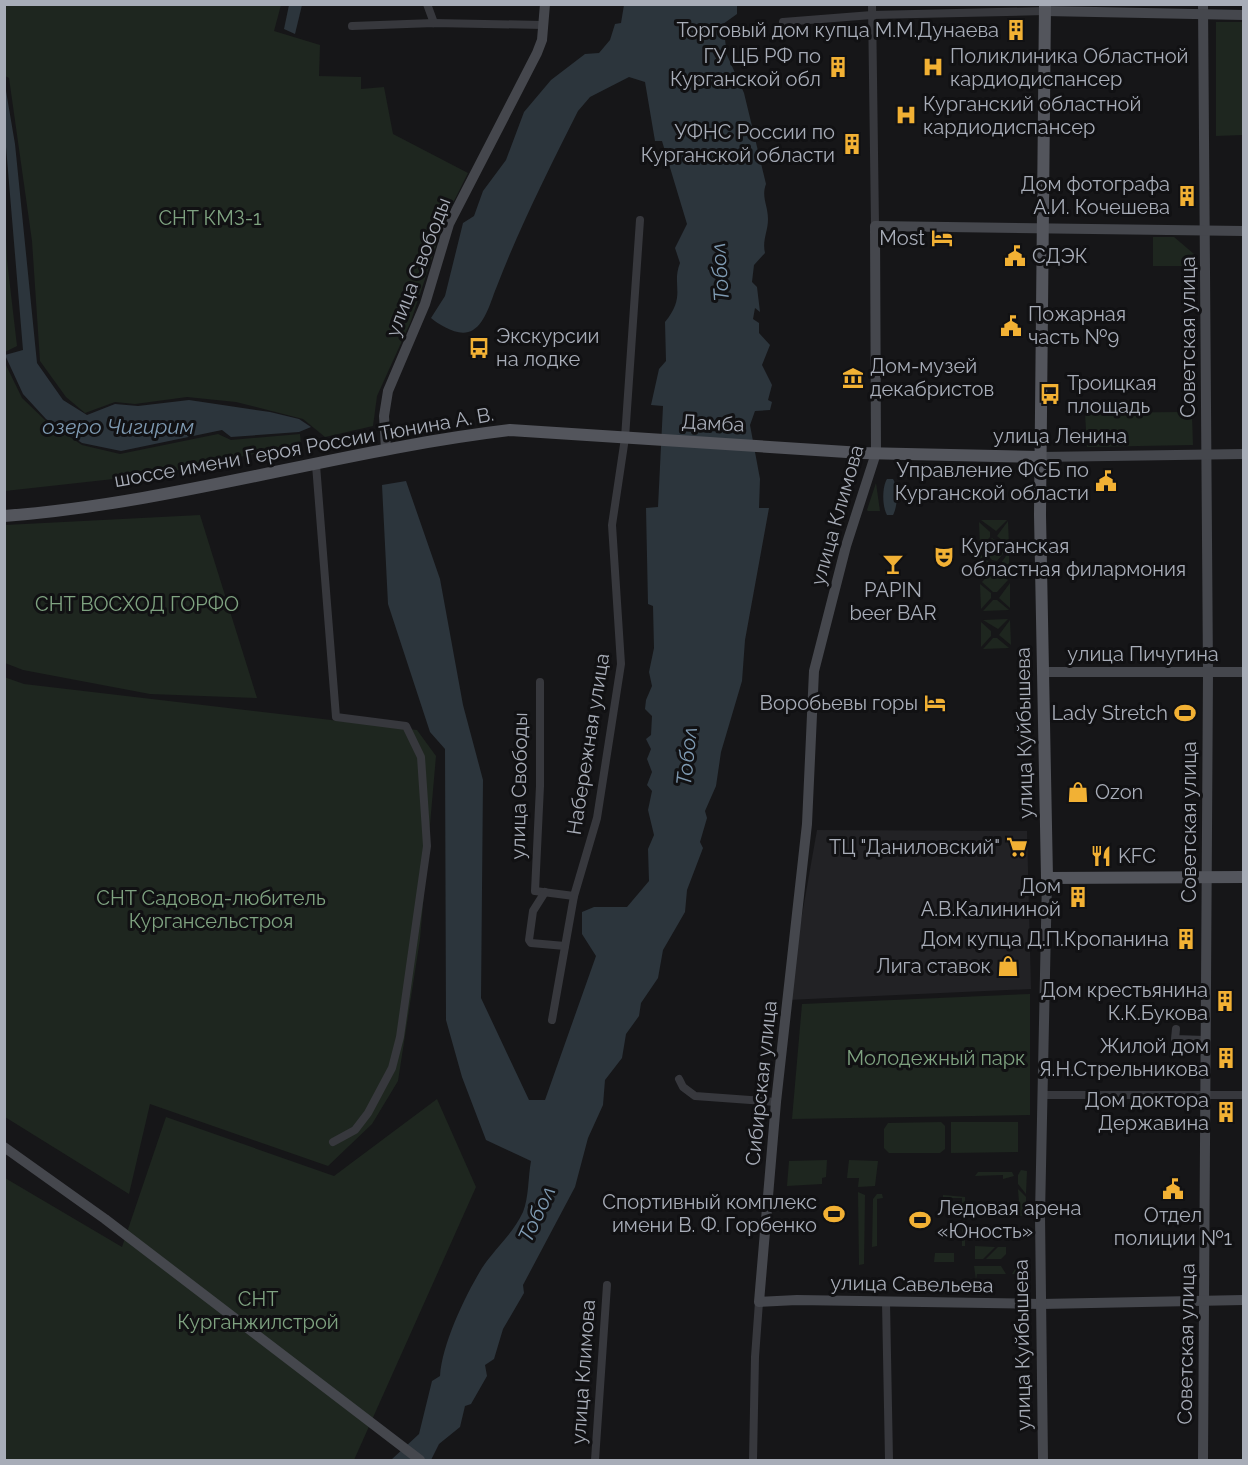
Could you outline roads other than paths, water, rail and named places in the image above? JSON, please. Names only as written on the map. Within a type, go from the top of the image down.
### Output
[{"type":"main road","name":"улица Куйбышева","points":[[1045,8],[1040,457],[1047,878]]},
{"type":"main road","name":"шоссе имени Героя России Тюнина А. В.","points":[[4,516],[145,496],[316,465],[386,448],[510,430],[625,438]]},
{"type":"main road","name":"Дамба","points":[[625,438],[876,453]]},
{"type":"main road","name":"улица Ленина","points":[[876,453],[1040,457]]},
{"type":"main road","points":[[1047,878],[1244,877]]},
{"type":"street","points":[[427,4],[434,23]]},
{"type":"street","name":"улица Свободы","points":[[386,448],[384,416],[388,391],[425,304],[449,224],[537,53],[545,4]]},
{"type":"street","name":"улица Климова","points":[[799,889],[807,824],[811,704],[819,644],[854,518],[876,453],[872,4]]},
{"type":"street","points":[[783,22],[872,15],[1045,8],[1203,9],[1244,15]]},
{"type":"street","name":"Советская улица","points":[[1203,9],[1208,673],[1204,1094],[1206,1302],[1203,1461]]},
{"type":"street","points":[[352,26],[434,23],[543,25]]},
{"type":"street","name":"Набережная улица","points":[[552,1020],[574,896],[597,818],[611,711],[621,664],[612,525],[625,438],[640,219]]},
{"type":"street","points":[[875,226],[1244,231]]},
{"type":"street","name":"улица Ленина","points":[[1040,457],[1244,454]]},
{"type":"street","points":[[316,465],[336,717],[406,726],[421,757],[427,846],[405,1006],[392,1068],[368,1113],[355,1130],[333,1142]]},
{"type":"street","name":"улица Пичугина","points":[[1042,672],[1244,672]]},
{"type":"street","name":"улица Свободы","points":[[540,682],[540,786],[535,891],[545,892]]},
{"type":"street","name":"улица Куйбышева","points":[[1043,1461],[1042,1095],[1047,878]]},
{"type":"street","name":"Сибирская улица","points":[[753,1461],[755,1357],[759,1302],[776,1102],[799,889]]},
{"type":"street","points":[[565,946],[531,943],[529,940],[533,911],[545,892],[574,896]]},
{"type":"street","points":[[1176,1029],[1175,1039],[1205,1040]]},
{"type":"street","points":[[679,1079],[683,1087],[695,1095],[776,1102]]},
{"type":"street","points":[[1042,1095],[1244,1095]]},
{"type":"street","points":[[4,1147],[105,1219],[420,1461]]},
{"type":"street","name":"улица Климова","points":[[595,1461],[607,1286]]},
{"type":"street","name":"улица Савельева","points":[[759,1302],[1041,1304],[1244,1300]]},
{"type":"street","points":[[886,1302],[889,1461]]},
{"type":"water","points":[[289,5],[302,5],[295,34],[284,29]]},
{"type":"water","name":"Тобол","points":[[624,5],[737,5],[737,14],[723,24],[727,55],[744,93],[766,184],[764,197],[768,219],[765,253],[754,265],[752,282],[757,287],[760,312],[755,308],[753,319],[759,323],[759,333],[770,345],[762,365],[772,385],[768,400],[772,402],[770,410],[755,411],[750,425],[760,479],[759,508],[769,508],[745,640],[742,681],[721,752],[716,786],[705,811],[707,818],[700,842],[703,848],[687,890],[685,912],[663,950],[658,978],[641,1003],[639,1016],[626,1034],[622,1058],[605,1080],[603,1105],[588,1138],[575,1187],[523,1285],[524,1293],[503,1329],[494,1359],[485,1365],[487,1376],[471,1404],[465,1406],[460,1427],[439,1444],[431,1460],[391,1460],[419,1434],[432,1381],[440,1376],[445,1350],[462,1306],[482,1268],[523,1212],[531,1161],[486,1140],[462,1077],[446,1020],[445,749],[430,732],[388,604],[382,485],[406,481],[440,579],[463,705],[483,780],[481,998],[529,1100],[545,1100],[596,956],[582,934],[582,912],[594,907],[627,907],[649,881],[648,849],[654,835],[648,810],[652,791],[647,785],[652,772],[647,759],[651,749],[646,739],[651,735],[652,716],[645,709],[652,686],[649,672],[654,648],[653,606],[648,604],[646,508],[658,507],[663,406],[651,405],[659,369],[666,361],[665,322],[672,313],[677,298],[680,263],[675,248],[687,224],[662,141],[655,141],[645,82],[629,77],[590,97],[578,111],[525,220],[488,310],[478,326],[462,333],[445,327],[431,318],[445,296],[463,223],[474,216],[483,191],[506,160],[524,112],[551,80],[585,54],[599,53],[610,40],[615,24],[621,23]]},
{"type":"water","name":"озеро Чигирим","points":[[4,79],[15,144],[37,363],[63,400],[87,415],[115,404],[138,406],[189,400],[270,412],[299,419],[311,427],[299,432],[231,437],[222,430],[121,451],[82,443],[46,419],[23,394],[5,355],[23,350],[5,135]]},
{"type":"water","points":[[887,479],[893,479],[897,492],[893,515],[887,515],[883,502]]},
{"type":"place","name":"Торговый дом купца М.М.Дунаева","points":[[1016,30]]},
{"type":"place","name":"ГУ ЦБ РФ по Курганской обл","points":[[838,67]]},
{"type":"place","name":"Поликлиника Областной кардиодиспансер","points":[[933,67]]},
{"type":"place","name":"Курганский областной кардиодиспансер","points":[[906,115]]},
{"type":"place","name":"УФНС России по Курганской области","points":[[852,144]]},
{"type":"place","name":"Дом фотографа А.И. Кочешева","points":[[1187,196]]},
{"type":"place","name":"Most","points":[[942,238]]},
{"type":"place","name":"СДЭК","points":[[1015,256]]},
{"type":"place","name":"Пожарная часть №9","points":[[1011,326]]},
{"type":"place","name":"Экскурсии на лодке","points":[[479,348]]},
{"type":"place","name":"Дом-музей декабристов","points":[[853,378]]},
{"type":"place","name":"Троицкая площадь","points":[[1050,394]]},
{"type":"place","name":"Управление ФСБ по Курганской области","points":[[1106,481]]},
{"type":"place","name":"Курганская областная филармония","points":[[944,557]]},
{"type":"place","name":"PAPIN beer BAR","points":[[893,564]]},
{"type":"place","name":"Воробьевы горы","points":[[935,703]]},
{"type":"place","name":"Lady Stretch","points":[[1185,713]]},
{"type":"place","name":"Ozon","points":[[1078,792]]},
{"type":"place","name":"ТЦ \"Даниловский\"","points":[[1017,847]]},
{"type":"place","name":"KFC","points":[[1101,856]]},
{"type":"place","name":"Дом А.В.Калининой","points":[[1078,897]]},
{"type":"place","name":"Дом купца Д.П.Кропанина","points":[[1186,939]]},
{"type":"place","name":"Лига ставок","points":[[1008,966]]},
{"type":"place","name":"Дом крестьянина К.К.Букова","points":[[1225,1001]]},
{"type":"place","name":"Жилой дом Я.Н.Стрельникова","points":[[1226,1058]]},
{"type":"place","name":"Дом доктора Державина","points":[[1226,1112]]},
{"type":"place","name":"Отдел полиции №1","points":[[1173,1189]]},
{"type":"place","name":"Спортивный комплекс имени В. Ф. Горбенко","points":[[834,1214]]},
{"type":"place","name":"Ледовая арена «Юность»","points":[[920,1220]]},
{"type":"park label","name":"СНТ КМЗ-1","points":[[210,218]]},
{"type":"park label","name":"СНТ ВОСХОД ГОРФО","points":[[137,604]]},
{"type":"park label","name":"СНТ Садовод-любитель Кургансельстроя","points":[[211,910]]},
{"type":"park label","name":"Молодежный парк","points":[[936,1058]]},
{"type":"park label","name":"СНТ Курганжилстрой","points":[[258,1310]]}]
